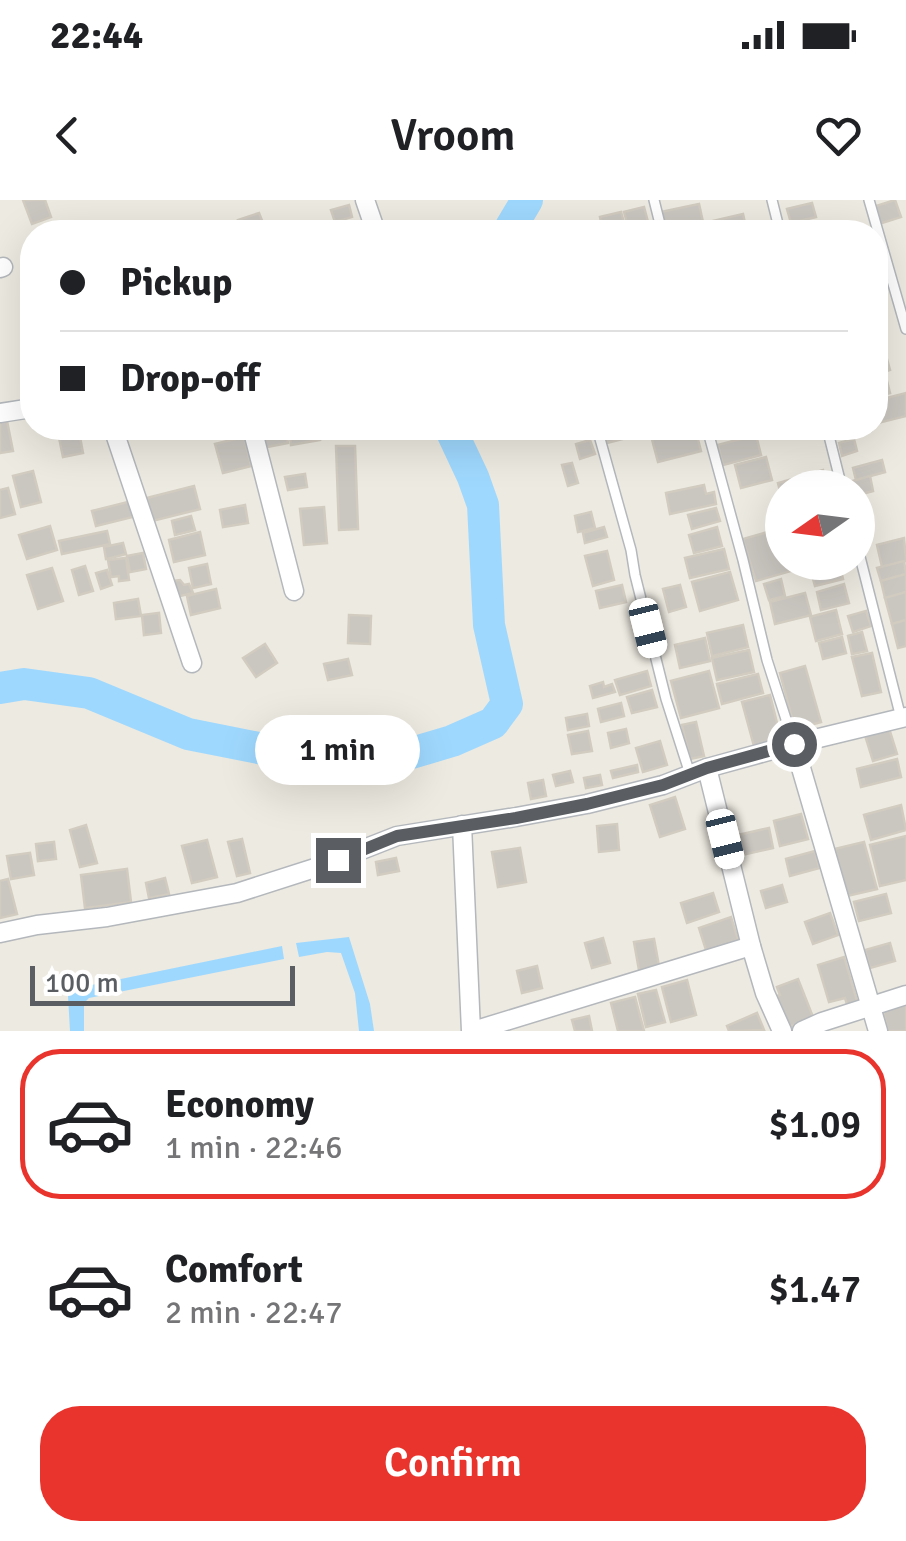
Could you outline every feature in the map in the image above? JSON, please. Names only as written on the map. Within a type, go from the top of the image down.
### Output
[{"type":"street","points":[[117,440],[192,663]]},
{"type":"street","points":[[255,440],[294,591]]},
{"type":"street","points":[[0,933],[237,892],[318,868],[397,836],[587,804],[794,744],[903,718],[906,737]]},
{"type":"street","points":[[794,744],[878,1031]]},
{"type":"street","points":[[699,771],[765,993],[782,1031]]},
{"type":"street","points":[[462,825],[472,1031],[751,946]]},
{"type":"street","points":[[802,1031],[906,995]]},
{"type":"lane","points":[[888,264],[906,328]]},
{"type":"lane","points":[[600,440],[625,525],[666,700],[699,771]]},
{"type":"lane","points":[[710,440],[767,660],[794,744]]},
{"type":"lane","points":[[830,440],[838,470]]},
{"type":"lane","points":[[866,580],[903,718]]},
{"type":"water","points":[[349,937],[370,1004],[374,1031],[359,1031],[355,993],[341,953],[299,957],[296,943]]},
{"type":"water","points":[[282,946],[284,959],[89,998],[84,1003],[84,1031],[70,1031],[68,996],[72,989]]},
{"type":"building","points":[[23,200],[45,200],[51,217],[30,220]]},
{"type":"building","points":[[895,200],[901,217],[878,220],[873,207]]},
{"type":"building","points":[[812,203],[816,217],[790,220],[787,209]]},
{"type":"building","points":[[699,204],[703,220],[663,220],[661,212]]},
{"type":"building","points":[[349,205],[352,217],[334,220],[331,210]]},
{"type":"building","points":[[644,207],[647,220],[626,220],[624,212]]},
{"type":"building","points":[[621,212],[623,220],[601,220],[600,217]]},
{"type":"building","points":[[259,213],[262,220],[238,220]]},
{"type":"building","points":[[743,214],[744,220],[717,220]]},
{"type":"building","points":[[906,393],[906,416],[888,420],[888,398]]},
{"type":"building","points":[[7,421],[13,451],[0,453],[0,422]]},
{"type":"building","points":[[59,440],[81,440],[83,453],[63,457]]},
{"type":"building","points":[[245,440],[251,466],[223,473],[215,444]]},
{"type":"building","points":[[260,440],[287,440],[288,443],[262,448]]},
{"type":"building","points":[[290,440],[320,440],[291,445]]},
{"type":"building","points":[[590,440],[595,454],[580,459],[576,444]]},
{"type":"building","points":[[652,440],[698,440],[701,451],[658,462]]},
{"type":"building","points":[[757,440],[761,455],[723,465],[718,445]]},
{"type":"building","points":[[854,440],[857,451],[842,456],[839,443]]},
{"type":"building","points":[[336,446],[355,446],[358,529],[339,530]]},
{"type":"building","points":[[766,457],[769,470],[765,470],[765,482],[741,488],[735,465]]},
{"type":"building","points":[[882,460],[885,472],[875,475],[875,470],[853,468]]},
{"type":"building","points":[[572,463],[578,483],[568,486],[562,465]]},
{"type":"building","points":[[33,471],[41,502],[21,507],[13,476]]},
{"type":"building","points":[[305,474],[307,487],[288,490],[285,477]]},
{"type":"building","points":[[704,485],[706,494],[714,492],[716,504],[670,514],[666,493]]},
{"type":"building","points":[[194,486],[200,509],[152,521],[147,498]]},
{"type":"building","points":[[8,488],[15,514],[0,518],[0,490]]},
{"type":"building","points":[[132,501],[136,516],[96,526],[92,511]]},
{"type":"building","points":[[245,505],[248,523],[223,527],[220,510]]},
{"type":"building","points":[[324,507],[327,543],[304,545],[300,509]]},
{"type":"building","points":[[716,508],[720,521],[692,529],[688,515]]},
{"type":"building","points":[[591,512],[595,528],[578,532],[575,516]]},
{"type":"building","points":[[191,516],[195,530],[175,535],[172,521]]},
{"type":"building","points":[[50,526],[57,550],[27,559],[19,535]]},
{"type":"building","points":[[604,527],[607,537],[585,543],[583,533]]},
{"type":"building","points":[[717,527],[722,546],[694,553],[689,535]]},
{"type":"building","points":[[107,531],[110,544],[62,554],[59,541]]},
{"type":"building","points":[[200,532],[205,555],[174,562],[169,540]]},
{"type":"building","points":[[765,533],[765,578],[756,581],[743,539]]},
{"type":"building","points":[[904,538],[906,561],[882,567],[877,545]]},
{"type":"building","points":[[123,543],[126,554],[106,559],[104,547]]},
{"type":"building","points":[[724,549],[729,569],[690,578],[685,558]]},
{"type":"building","points":[[607,551],[614,580],[593,586],[585,556]]},
{"type":"building","points":[[143,553],[146,569],[130,572],[127,556]]},
{"type":"building","points":[[126,558],[129,580],[111,577],[108,560]]},
{"type":"building","points":[[904,561],[906,574],[881,581],[877,568]]},
{"type":"building","points":[[207,564],[211,584],[193,588],[189,568]]},
{"type":"building","points":[[85,566],[93,591],[79,595],[72,570]]},
{"type":"building","points":[[52,568],[63,601],[38,609],[27,575]]},
{"type":"building","points":[[107,570],[112,585],[101,589],[96,573]]},
{"type":"building","points":[[730,572],[738,600],[700,611],[692,582]]},
{"type":"building","points":[[906,574],[906,592],[885,598],[881,581]]},
{"type":"building","points":[[781,580],[785,596],[769,600],[764,584]]},
{"type":"building","points":[[813,580],[839,580],[815,586]]},
{"type":"building","points":[[172,581],[189,584],[193,593],[176,597]]},
{"type":"building","points":[[844,584],[849,603],[821,610],[817,592]]},
{"type":"building","points":[[622,585],[626,602],[600,608],[596,591]]},
{"type":"building","points":[[680,585],[686,607],[669,612],[663,589]]},
{"type":"building","points":[[216,589],[220,608],[191,615],[187,596]]},
{"type":"building","points":[[906,592],[906,620],[892,624],[885,598]]},
{"type":"building","points":[[805,593],[811,615],[775,624],[770,602]]},
{"type":"building","points":[[138,599],[141,616],[116,619],[114,603]]},
{"type":"building","points":[[836,610],[842,634],[816,641],[810,617]]},
{"type":"building","points":[[866,611],[871,626],[853,632],[848,616]]},
{"type":"building","points":[[159,613],[161,633],[144,635],[142,615]]},
{"type":"building","points":[[349,615],[371,616],[370,644],[348,643]]},
{"type":"building","points":[[906,620],[906,646],[898,648],[892,624]]},
{"type":"building","points":[[743,625],[748,647],[712,656],[707,633]]},
{"type":"building","points":[[862,632],[867,651],[852,654],[848,636]]},
{"type":"building","points":[[842,637],[846,653],[823,659],[819,643]]},
{"type":"building","points":[[705,638],[710,661],[680,668],[675,645]]},
{"type":"building","points":[[265,644],[277,663],[256,677],[243,658]]},
{"type":"building","points":[[749,650],[754,672],[717,680],[712,658]]},
{"type":"building","points":[[872,653],[881,692],[862,696],[852,657]]},
{"type":"building","points":[[348,659],[352,675],[328,680],[324,664]]},
{"type":"building","points":[[805,666],[821,722],[795,729],[780,673]]},
{"type":"building","points":[[647,671],[651,686],[620,695],[615,680]]},
{"type":"building","points":[[709,671],[719,708],[681,718],[671,681]]},
{"type":"building","points":[[758,674],[763,693],[722,704],[717,684]]},
{"type":"building","points":[[603,682],[604,687],[612,684],[615,692],[593,698],[590,686]]},
{"type":"building","points":[[652,690],[657,707],[632,713],[627,697]]},
{"type":"building","points":[[770,695],[781,739],[754,746],[742,702]]},
{"type":"building","points":[[621,703],[624,716],[601,722],[598,709]]},
{"type":"building","points":[[587,714],[589,726],[568,730],[566,718]]},
{"type":"building","points":[[696,722],[704,756],[690,759],[682,725]]},
{"type":"building","points":[[888,725],[897,754],[873,761],[864,732]]},
{"type":"building","points":[[626,729],[629,743],[611,748],[608,733]]},
{"type":"building","points":[[588,731],[592,751],[572,754],[568,735]]},
{"type":"building","points":[[660,741],[667,765],[643,772],[636,748]]},
{"type":"building","points":[[897,759],[901,777],[861,787],[857,769]]},
{"type":"building","points":[[637,765],[638,772],[613,778],[611,771]]},
{"type":"building","points":[[570,771],[573,782],[556,786],[553,775]]},
{"type":"building","points":[[600,775],[602,785],[586,788],[584,778]]},
{"type":"building","points":[[543,780],[546,796],[531,799],[528,783]]},
{"type":"building","points":[[675,797],[685,829],[660,837],[650,805]]},
{"type":"building","points":[[901,805],[906,830],[871,840],[864,815]]},
{"type":"building","points":[[801,814],[808,839],[780,846],[774,821]]},
{"type":"building","points":[[617,824],[619,850],[599,852],[597,826]]},
{"type":"building","points":[[86,825],[97,863],[80,867],[70,830]]},
{"type":"building","points":[[769,828],[773,848],[742,855],[738,835]]},
{"type":"building","points":[[906,836],[906,880],[880,886],[870,845]]},
{"type":"building","points":[[242,839],[250,873],[237,876],[228,842]]},
{"type":"building","points":[[207,840],[217,877],[192,883],[182,846]]},
{"type":"building","points":[[54,842],[56,859],[38,861],[36,844]]},
{"type":"building","points":[[864,842],[877,889],[847,896],[835,849]]},
{"type":"building","points":[[520,848],[526,882],[498,887],[492,852]]},
{"type":"building","points":[[815,851],[819,868],[790,876],[786,859]]},
{"type":"building","points":[[30,853],[34,875],[11,879],[7,856]]},
{"type":"building","points":[[396,858],[399,871],[378,875],[376,862]]},
{"type":"building","points":[[127,869],[131,902],[85,908],[81,875]]},
{"type":"building","points":[[165,878],[169,894],[149,898],[146,883]]},
{"type":"building","points":[[8,879],[17,914],[0,918],[0,881]]},
{"type":"building","points":[[782,885],[787,902],[766,908],[761,891]]},
{"type":"building","points":[[713,893],[719,912],[687,923],[681,903]]},
{"type":"building","points":[[886,894],[891,913],[859,921],[854,902]]},
{"type":"building","points":[[830,913],[838,935],[813,944],[805,922]]},
{"type":"building","points":[[731,917],[738,940],[706,950],[699,928]]},
{"type":"building","points":[[603,938],[610,963],[592,968],[585,943]]},
{"type":"building","points":[[654,939],[659,966],[639,970],[634,942]]},
{"type":"building","points":[[890,943],[895,961],[870,968],[865,950]]},
{"type":"building","points":[[844,957],[857,1001],[847,1004],[845,998],[829,1002],[818,965]]},
{"type":"building","points":[[537,966],[542,988],[522,993],[517,971]]},
{"type":"building","points":[[798,979],[813,1017],[789,1027],[777,987]]},
{"type":"building","points":[[687,980],[696,1015],[671,1022],[662,987]]},
{"type":"building","points":[[656,990],[665,1022],[646,1027],[638,994]]},
{"type":"building","points":[[635,997],[644,1031],[618,1031],[611,1003]]},
{"type":"building","points":[[906,1001],[906,1031],[888,1031],[882,1007]]},
{"type":"building","points":[[757,1013],[764,1030],[729,1031],[727,1026]]},
{"type":"building","points":[[589,1016],[592,1031],[575,1031],[572,1020]]},
{"type":"waterway","points":[[515,220],[527,200]]},
{"type":"waterway","points":[[0,688],[24,684],[89,693],[188,734],[319,760],[388,760],[452,741],[493,723],[507,704],[489,625],[483,505],[456,440]]},
{"type":"route","points":[[338,860],[397,836],[587,804],[794,744]]}]
